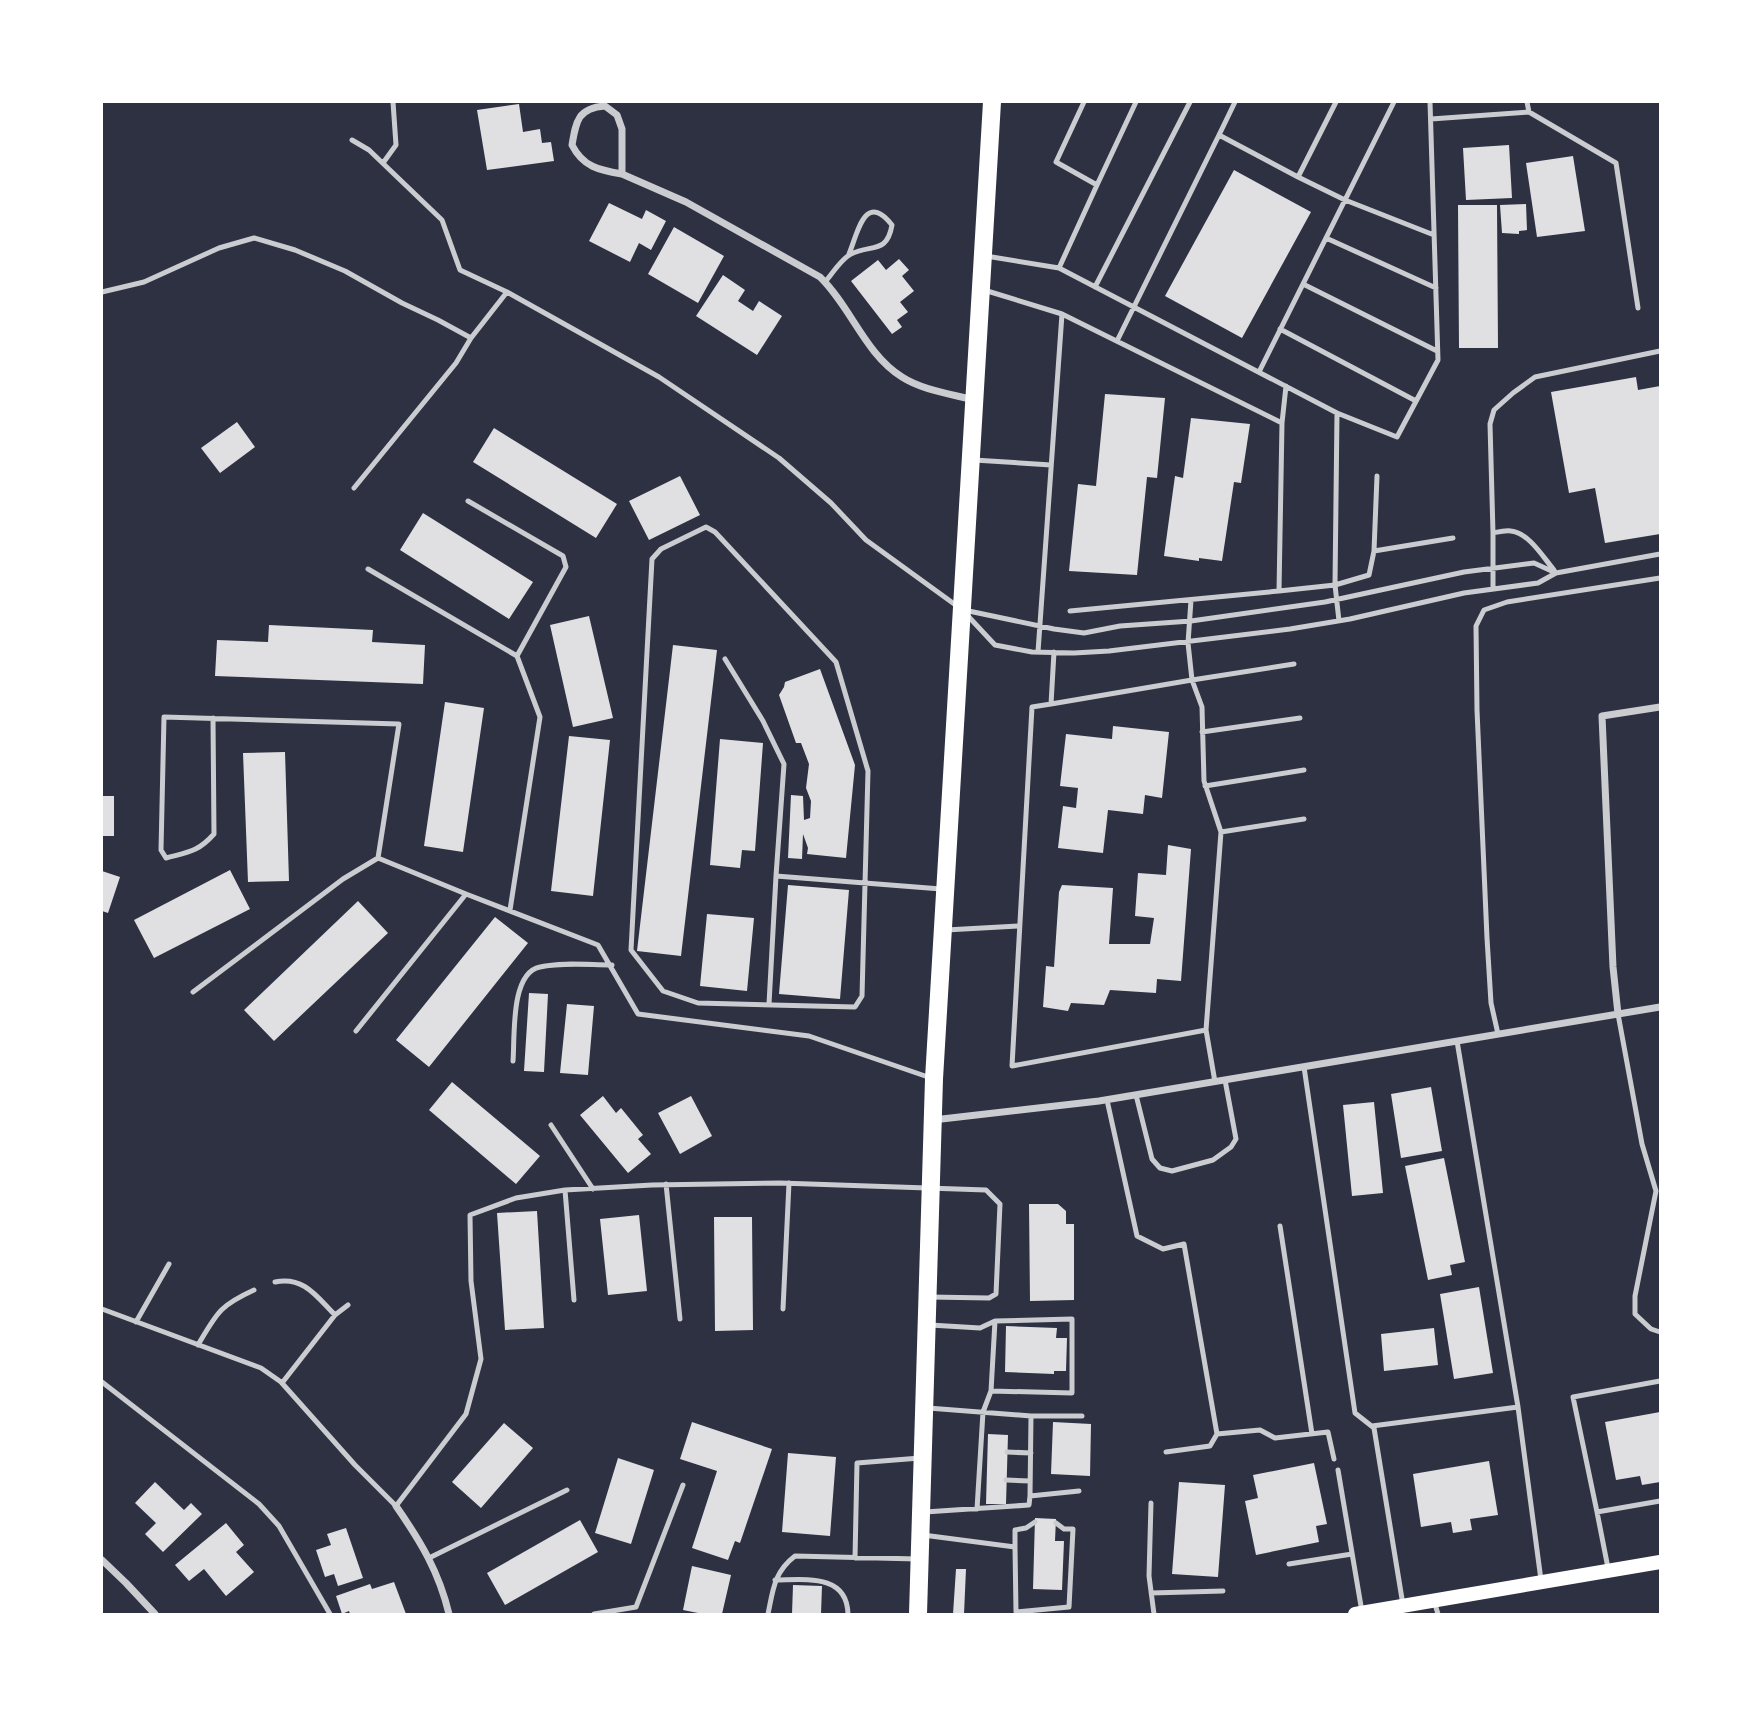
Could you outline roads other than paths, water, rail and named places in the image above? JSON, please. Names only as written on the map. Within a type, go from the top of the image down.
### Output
[{"type":"main road","points":[[918,1615],[934,1080],[992,102]]},
{"type":"main road","points":[[1358,1614],[1403,1606],[1436,1608],[1541,1583],[1661,1562]]},
{"type":"street","points":[[622,174],[622,129],[617,115],[605,106],[589,107],[580,115],[572,145],[578,158],[594,169],[622,174],[687,202],[774,250],[825,282],[886,364],[900,377],[974,401]]},
{"type":"street","points":[[1618,1014],[1613,967],[1602,716],[1661,708]]},
{"type":"street","points":[[933,1121],[1107,1100],[1661,1007]]},
{"type":"street","points":[[396,1506],[429,1558],[449,1615]]},
{"type":"street","points":[[102,1560],[155,1615]]},
{"type":"lane","points":[[383,163],[396,145],[393,102]]},
{"type":"lane","points":[[1084,102],[1056,162],[1097,185]]},
{"type":"lane","points":[[1059,268],[1136,102]]},
{"type":"lane","points":[[1095,286],[1189,102]]},
{"type":"lane","points":[[1117,341],[1235,102]]},
{"type":"lane","points":[[1298,177],[1336,102]]},
{"type":"lane","points":[[1259,372],[1394,102]]},
{"type":"lane","points":[[983,255],[1059,268],[1338,413],[1397,437],[1438,360],[1430,102]]},
{"type":"lane","points":[[1527,102],[1529,112]]},
{"type":"lane","points":[[1431,119],[1529,112],[1616,163],[1638,308]]},
{"type":"lane","points":[[1219,135],[1345,200],[1434,234]]},
{"type":"lane","points":[[352,140],[369,150],[442,220],[460,270],[507,292],[659,377],[779,458],[831,503],[866,540],[962,610],[995,645],[1054,652],[1109,651],[1188,643],[1339,621],[1464,593],[1538,583],[1556,573],[1661,554]]},
{"type":"lane","points":[[825,282],[849,254],[863,217],[870,212],[885,216],[892,225],[888,240],[880,247],[849,254]]},
{"type":"lane","points":[[102,292],[144,282],[219,248],[254,238],[295,250],[345,271],[471,338]]},
{"type":"lane","points":[[1326,238],[1436,288]]},
{"type":"lane","points":[[1303,284],[1437,351]]},
{"type":"lane","points":[[981,289],[1062,314],[1282,423]]},
{"type":"lane","points":[[354,488],[456,363],[471,338],[507,292]]},
{"type":"lane","points":[[1038,652],[1062,314]]},
{"type":"lane","points":[[1280,329],[1416,401]]},
{"type":"lane","points":[[1493,589],[1490,424],[1494,410],[1535,377],[1661,351]]},
{"type":"lane","points":[[1279,591],[1282,423],[1286,386]]},
{"type":"lane","points":[[1338,413],[1335,585],[1339,621]]},
{"type":"lane","points":[[971,460],[1051,465]]},
{"type":"lane","points":[[1070,611],[1335,585],[1369,575],[1374,551],[1377,476]]},
{"type":"lane","points":[[468,500],[563,556],[566,568],[517,656]]},
{"type":"lane","points":[[706,527],[715,532],[836,663],[868,771],[862,996],[855,1007],[769,1004],[698,1003],[663,991],[631,950],[652,559],[661,550],[706,527]]},
{"type":"lane","points":[[1493,533],[1509,530],[1520,534],[1535,547],[1556,573]]},
{"type":"lane","points":[[1374,551],[1453,538]]},
{"type":"lane","points":[[962,610],[1084,633],[1120,626],[1191,621],[1336,600],[1492,568],[1535,563],[1556,573]]},
{"type":"lane","points":[[368,569],[517,656],[540,717],[510,911]]},
{"type":"lane","points":[[1498,1034],[1491,1003],[1487,938],[1476,701],[1476,626],[1484,610],[1507,602],[1661,578]]},
{"type":"lane","points":[[1191,600],[1188,643],[1192,680],[1202,707],[1205,786],[1221,832],[1206,1030],[1215,1082]]},
{"type":"lane","points":[[1051,704],[1054,652]]},
{"type":"lane","points":[[725,659],[763,721],[784,764],[769,1004]]},
{"type":"lane","points":[[1206,1030],[1012,1066],[1032,707],[1294,664]]},
{"type":"lane","points":[[193,992],[343,879],[377,858],[399,724],[213,718],[164,717],[161,850],[166,858],[204,846],[214,834],[213,718]]},
{"type":"lane","points":[[1202,732],[1300,718]]},
{"type":"lane","points":[[1205,786],[1304,770]]},
{"type":"lane","points":[[1221,832],[1304,819]]},
{"type":"lane","points":[[377,858],[598,945],[638,1014],[809,1036],[934,1080]]},
{"type":"lane","points":[[776,876],[945,890]]},
{"type":"lane","points":[[356,1031],[466,894]]},
{"type":"lane","points":[[943,930],[1019,926]]},
{"type":"lane","points":[[513,1061],[518,994],[524,977],[538,967],[612,965]]},
{"type":"lane","points":[[1618,1014],[1642,1144],[1658,1192],[1636,1296],[1635,1314],[1651,1329],[1661,1332]]},
{"type":"lane","points":[[1457,1041],[1518,1407],[1541,1583]]},
{"type":"lane","points":[[1304,1067],[1355,1413],[1372,1426],[1403,1606]]},
{"type":"lane","points":[[1136,1095],[1152,1159],[1160,1168],[1172,1171],[1213,1160],[1231,1147],[1236,1139],[1225,1080]]},
{"type":"lane","points":[[1107,1100],[1136,1236],[1163,1249],[1184,1244],[1217,1434],[1210,1446],[1166,1452]]},
{"type":"lane","points":[[551,1125],[593,1189]]},
{"type":"lane","points":[[783,1309],[789,1183]]},
{"type":"lane","points":[[102,1309],[261,1368],[282,1383],[355,1465],[396,1506],[466,1415],[481,1359],[471,1282],[470,1215],[516,1198],[565,1190],[666,1184],[789,1183],[986,1190],[1000,1204],[996,1294],[989,1297],[928,1297]]},
{"type":"lane","points":[[666,1184],[680,1319]]},
{"type":"lane","points":[[565,1190],[574,1300]]},
{"type":"lane","points":[[1280,1226],[1312,1434]]},
{"type":"lane","points":[[136,1322],[169,1264]]},
{"type":"lane","points":[[275,1282],[288,1279],[299,1283],[311,1290],[335,1315]]},
{"type":"lane","points":[[198,1345],[218,1311],[254,1290]]},
{"type":"lane","points":[[282,1383],[335,1315],[348,1305]]},
{"type":"lane","points":[[927,1324],[980,1328],[995,1321],[1072,1319],[1072,1393],[991,1391]]},
{"type":"lane","points":[[977,1509],[984,1451],[983,1412],[991,1391],[995,1321]]},
{"type":"lane","points":[[1608,1571],[1573,1397],[1661,1381]]},
{"type":"lane","points":[[102,1382],[258,1504],[279,1526],[330,1615]]},
{"type":"lane","points":[[1372,1426],[1518,1407]]},
{"type":"lane","points":[[924,1408],[1031,1416],[1082,1416]]},
{"type":"lane","points":[[921,1513],[1029,1505],[1031,1416]]},
{"type":"lane","points":[[1217,1434],[1260,1430],[1275,1438],[1328,1432],[1334,1459]]},
{"type":"lane","points":[[1007,1452],[1031,1453]]},
{"type":"lane","points":[[855,1558],[857,1463],[923,1458]]},
{"type":"lane","points":[[1338,1470],[1352,1554],[1358,1614]]},
{"type":"lane","points":[[979,1479],[986,1480]]},
{"type":"lane","points":[[1006,1480],[1030,1481]]},
{"type":"lane","points":[[594,1615],[636,1607],[682,1485]]},
{"type":"lane","points":[[429,1558],[566,1490]]},
{"type":"lane","points":[[1030,1496],[1079,1491]]},
{"type":"lane","points":[[1597,1512],[1661,1501]]},
{"type":"lane","points":[[1151,1503],[1149,1576],[1154,1615]]},
{"type":"lane","points":[[1035,1522],[1026,1528],[1015,1530],[1016,1612],[1069,1607],[1073,1529],[1064,1529],[1056,1534]]},
{"type":"lane","points":[[1056,1523],[1064,1529]]},
{"type":"lane","points":[[1026,1528],[1034,1534]]},
{"type":"lane","points":[[920,1534],[1015,1547]]},
{"type":"lane","points":[[1289,1564],[1352,1554]]},
{"type":"lane","points":[[768,1615],[775,1580],[782,1566],[795,1556],[920,1559]]},
{"type":"lane","points":[[775,1580],[821,1580],[838,1590],[848,1609],[848,1615]]},
{"type":"lane","points":[[1152,1593],[1223,1591]]}]
